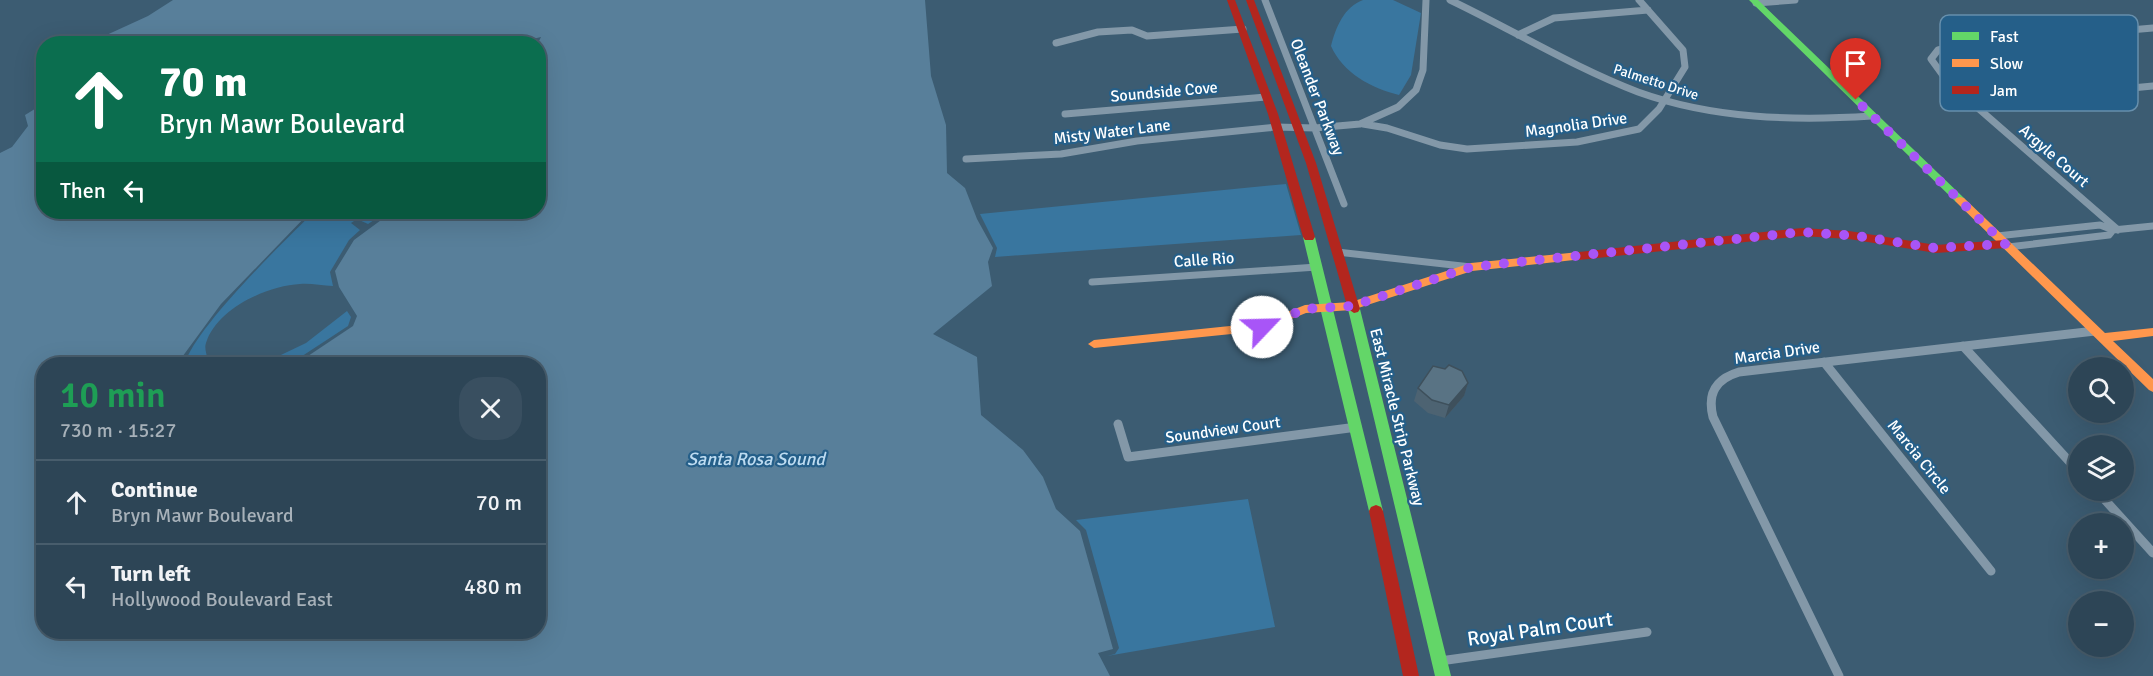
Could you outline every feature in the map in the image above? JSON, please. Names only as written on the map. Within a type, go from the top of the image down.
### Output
[{"type":"main road","points":[[1232,0],[1276,127],[1328,308],[1357,427],[1411,676]]},
{"type":"main road","name":"East Miracle Strip Parkway","points":[[1250,0],[1298,128],[1337,252],[1403,507],[1443,676]]},
{"type":"main road","points":[[1755,2],[2153,387]]},
{"type":"main road","points":[[1094,344],[1262,327],[1305,309],[1352,306],[1471,267],[1802,232],[1857,236],[1935,248],[2003,243]]},
{"type":"main road","points":[[2098,335],[2153,332]]},
{"type":"main road","points":[[1375,508],[1403,507]]},
{"type":"street","name":"Oleander Parkway","points":[[1265,0],[1344,204]]},
{"type":"street","points":[[1360,123],[1398,107],[1416,90],[1423,70],[1426,0]]},
{"type":"street","name":"Palmetto Drive","points":[[1450,0],[1607,80],[1664,100],[1718,113],[1764,119],[1808,120],[1872,116]]},
{"type":"street","name":"Magnolia Drive","points":[[1360,123],[1389,126],[1452,148],[1491,149],[1620,136],[1634,132],[1647,123],[1685,67],[1685,59],[1676,40],[1639,0]]},
{"type":"street","points":[[1755,2],[1795,0]]},
{"type":"street","points":[[1518,34],[1554,18],[1648,10]]},
{"type":"street","name":"Argyle Court","points":[[2138,29],[2153,28]]},
{"type":"street","points":[[1056,43],[1091,33],[1128,30],[1147,36],[1243,29]]},
{"type":"street","name":"Argyle Court","points":[[1940,50],[1931,59],[1940,71]]},
{"type":"street","points":[[2138,87],[2153,86]]},
{"type":"street","name":"Soundside Cove","points":[[1065,114],[1266,97]]},
{"type":"street","name":"Argyle Court","points":[[1981,111],[2116,230]]},
{"type":"street","name":"Misty Water Lane","points":[[966,159],[1061,154],[1137,141],[1276,127],[1315,128],[1360,123]]},
{"type":"street","points":[[2003,243],[2100,225],[2116,230],[2153,226]]},
{"type":"street","points":[[2003,243],[2109,235],[2116,230]]},
{"type":"street","points":[[1337,252],[1471,267]]},
{"type":"street","name":"Calle Rio","points":[[1092,282],[1317,267]]},
{"type":"street","name":"Marcia Drive","points":[[1839,676],[1713,417],[1709,398],[1715,384],[1727,375],[1824,362],[1963,346],[2098,335]]},
{"type":"street","points":[[1963,346],[2068,460]]},
{"type":"street","name":"Marcia Circle","points":[[1824,362],[1991,571]]},
{"type":"street","name":"Soundview Court","points":[[1118,424],[1128,457],[1357,427]]},
{"type":"street","points":[[2106,501],[2153,552]]},
{"type":"street","name":"Royal Palm Court","points":[[1439,661],[1647,632]]},
{"type":"shaded area","points":[[1363,0],[1393,0],[1421,13],[1411,75],[1399,95],[1368,84],[1350,72],[1336,56],[1331,46],[1342,18],[1351,7]]},
{"type":"shaded area","points":[[1286,184],[1301,235],[995,257],[997,248],[980,214]]},
{"type":"shaded area","points":[[307,219],[357,219],[351,223],[360,230],[349,240],[330,272],[333,286],[304,284],[273,289],[259,294],[232,309],[221,319],[212,330],[206,343],[207,357],[188,357],[222,308]]},
{"type":"shaded area","points":[[357,219],[376,219],[368,224]]},
{"type":"shaded area","points":[[347,311],[351,317],[348,326],[301,357],[277,357],[306,343]]},
{"type":"shaded area","points":[[1248,499],[1275,627],[1107,656],[1115,654],[1119,648],[1086,530],[1076,520]]},
{"type":"water","name":"Santa Rosa Sound","points":[[173,0],[925,0],[931,76],[946,125],[947,173],[965,188],[977,219],[993,248],[988,262],[992,286],[933,334],[977,357],[981,415],[1023,450],[1043,477],[1056,509],[1080,531],[1113,649],[1098,653],[1110,676],[0,676],[0,153],[12,147],[28,126],[25,115],[36,108],[36,219],[303,219],[221,304],[182,357],[36,357],[36,639],[546,639],[546,357],[306,357],[353,326],[357,316],[339,287],[335,271],[354,240],[382,219],[546,219],[546,36],[104,36],[148,16]]},
{"type":"building","points":[[1449,365],[1462,371],[1468,383],[1449,405],[1432,400],[1418,388],[1433,366],[1445,369]]},
{"type":"traffic: fast","points":[[1753,0],[1960,200]]},
{"type":"traffic: fast","points":[[1309,237],[1376,511]]},
{"type":"traffic: fast","points":[[1354,309],[1443,676]]},
{"type":"traffic: slow","points":[[1960,200],[2153,387]]},
{"type":"traffic: slow","points":[[1094,344],[1261,327],[1305,309],[1352,306],[1471,267],[1579,256]]},
{"type":"traffic: slow","points":[[2102,338],[2153,332]]},
{"type":"traffic: jam","points":[[1231,0],[1273,114],[1309,237]]},
{"type":"traffic: jam","points":[[1250,0],[1311,163],[1354,309]]},
{"type":"traffic: jam","points":[[1579,256],[1802,232],[1849,235],[1936,249],[2005,244]]},
{"type":"traffic: jam","points":[[1376,511],[1411,676]]},
{"type":"route","points":[[1262,327],[1305,309],[1352,306],[1471,267],[1802,232],[1828,232],[1935,248],[1964,249],[2005,244],[1856,100]]}]
